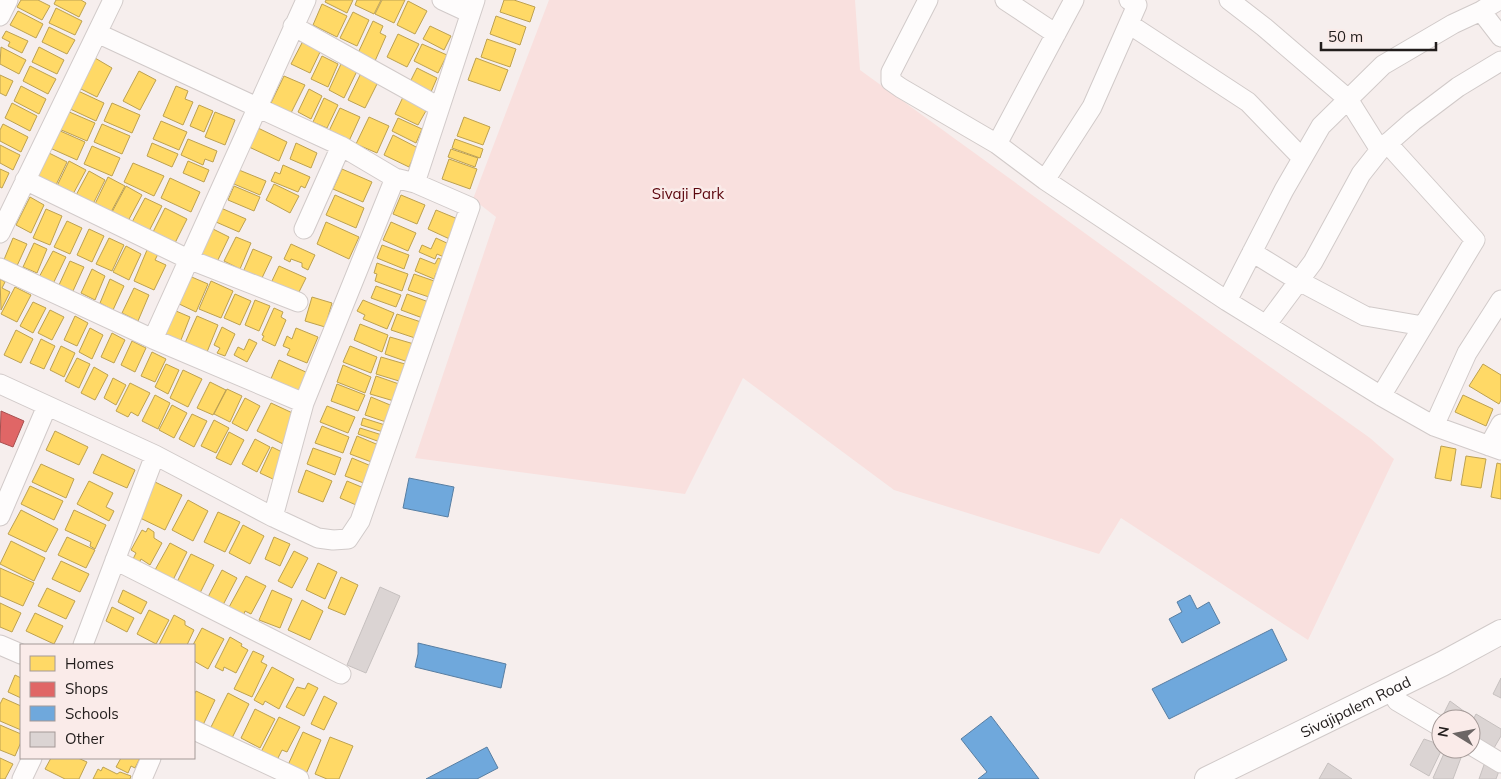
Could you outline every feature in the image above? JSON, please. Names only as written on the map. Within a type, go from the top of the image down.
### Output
[{"type":"main road","name":"Sivajipalem Road","points":[[1236,779],[1393,695],[1442,664],[1501,632]]},
{"type":"main road","name":"Sivajipalem Road","points":[[1208,779],[1501,648]]},
{"type":"street","points":[[0,16],[8,0]]},
{"type":"street","points":[[0,232],[113,0]]},
{"type":"street","points":[[153,339],[256,107],[306,0]]},
{"type":"street","points":[[414,183],[472,6],[442,0]]},
{"type":"street","points":[[928,0],[891,72],[891,80],[901,88],[997,144],[1045,180],[1227,301],[1381,396],[1434,426],[1495,448],[1501,424]]},
{"type":"street","points":[[1005,0],[1056,34]]},
{"type":"street","points":[[997,144],[1074,0]]},
{"type":"street","points":[[1045,180],[1092,107],[1137,5],[1129,0]]},
{"type":"street","points":[[1229,0],[1264,27],[1348,99],[1384,146],[1475,240],[1381,396]]},
{"type":"street","points":[[1227,301],[1284,190],[1321,126],[1383,65],[1453,24],[1499,0]]},
{"type":"street","points":[[1481,11],[1501,37]]},
{"type":"street","points":[[1129,24],[1248,102],[1302,158]]},
{"type":"street","points":[[293,26],[439,107]]},
{"type":"street","points":[[0,384],[156,456],[273,517],[318,538],[348,539],[360,522],[470,207],[414,183],[395,178],[341,146],[97,33]]},
{"type":"street","points":[[1266,325],[1313,262],[1361,174],[1384,146],[1413,120],[1458,87],[1501,61]]},
{"type":"street","points":[[304,229],[341,146]]},
{"type":"street","points":[[273,517],[304,403],[395,178]]},
{"type":"street","points":[[26,180],[188,259],[298,302]]},
{"type":"street","points":[[1252,252],[1299,281],[1365,316],[1423,326]]},
{"type":"street","points":[[0,268],[153,339],[304,403]]},
{"type":"street","points":[[1434,426],[1467,353],[1501,300]]},
{"type":"street","points":[[1,513],[47,406]]},
{"type":"street","points":[[83,644],[156,456]]},
{"type":"street","points":[[115,560],[341,674]]},
{"type":"street","points":[[0,645],[20,654]]},
{"type":"street","points":[[1393,695],[1431,720]]},
{"type":"street","points":[[195,730],[299,779]]},
{"type":"street","points":[[1481,751],[1501,763]]},
{"type":"street","points":[[22,779],[32,759]]},
{"type":"street","points":[[142,779],[152,759]]},
{"type":"green space","name":"Sivaji Park","points":[[549,0],[855,0],[860,70],[1370,438],[1394,459],[1308,640],[1121,518],[1099,554],[894,490],[743,378],[685,494],[415,458],[496,217],[473,199]]},
{"type":"building: Homes","points":[[21,0],[38,0],[50,6],[42,20],[17,7]]},
{"type":"building: Homes","points":[[56,0],[81,0],[86,3],[79,17],[54,4]]},
{"type":"building: Homes","points":[[326,0],[353,0],[347,13],[325,2]]},
{"type":"building: Homes","points":[[357,0],[381,0],[374,14],[355,5]]},
{"type":"building: Homes","points":[[382,0],[405,0],[394,23],[375,14]]},
{"type":"building: Homes","points":[[504,0],[514,0],[535,7],[530,22],[500,12]]},
{"type":"building: Homes","points":[[408,1],[427,11],[415,34],[397,25]]},
{"type":"building: Homes","points":[[322,4],[347,16],[337,37],[313,25]]},
{"type":"building: Homes","points":[[56,8],[82,21],[75,35],[49,23]]},
{"type":"building: Homes","points":[[18,11],[43,24],[36,38],[10,25]]},
{"type":"building: Homes","points":[[353,12],[369,20],[357,46],[340,38]]},
{"type":"building: Homes","points":[[496,16],[526,27],[520,45],[490,34]]},
{"type":"building: Homes","points":[[373,21],[383,26],[380,33],[386,36],[375,61],[358,53]]},
{"type":"building: Homes","points":[[430,26],[451,36],[444,50],[423,39]]},
{"type":"building: Homes","points":[[49,27],[75,40],[67,54],[42,42]]},
{"type":"building: Homes","points":[[6,31],[28,41],[22,53],[8,46],[10,42],[2,38]]},
{"type":"building: Homes","points":[[398,34],[419,44],[407,67],[387,57]]},
{"type":"building: Homes","points":[[487,39],[516,49],[510,67],[481,57]]},
{"type":"building: Homes","points":[[303,41],[321,50],[310,73],[291,64]]},
{"type":"building: Homes","points":[[422,44],[447,55],[438,73],[414,61]]},
{"type":"building: Homes","points":[[1,47],[26,60],[19,74],[0,64]]},
{"type":"building: Homes","points":[[39,47],[64,60],[57,74],[32,62]]},
{"type":"building: Homes","points":[[322,56],[338,64],[328,87],[311,79]]},
{"type":"building: Homes","points":[[95,58],[112,68],[97,97],[79,88]]},
{"type":"building: Homes","points":[[476,58],[508,70],[500,91],[468,80]]},
{"type":"building: Homes","points":[[341,64],[357,71],[344,98],[329,90]]},
{"type":"building: Homes","points":[[30,66],[56,79],[48,94],[23,81]]},
{"type":"building: Homes","points":[[417,68],[437,78],[431,92],[410,82]]},
{"type":"building: Homes","points":[[139,71],[156,80],[140,110],[123,101]]},
{"type":"building: Homes","points":[[362,71],[379,80],[365,108],[348,100]]},
{"type":"building: Homes","points":[[0,75],[13,81],[6,96],[0,93]]},
{"type":"building: Homes","points":[[284,76],[305,85],[290,115],[270,105]]},
{"type":"building: Homes","points":[[21,86],[46,99],[39,114],[14,101]]},
{"type":"building: Homes","points":[[176,86],[188,91],[185,99],[193,102],[183,125],[163,116]]},
{"type":"building: Homes","points":[[309,89],[322,96],[311,119],[298,112]]},
{"type":"building: Homes","points":[[76,90],[104,103],[96,121],[68,108]]},
{"type":"building: Homes","points":[[403,97],[427,109],[418,125],[395,114]]},
{"type":"building: Homes","points":[[324,98],[338,105],[327,128],[313,122]]},
{"type":"building: Homes","points":[[12,103],[37,116],[30,131],[5,118]]},
{"type":"building: Homes","points":[[112,103],[140,115],[132,133],[104,121]]},
{"type":"building: Homes","points":[[199,105],[213,111],[204,132],[190,126]]},
{"type":"building: Homes","points":[[340,108],[360,117],[349,141],[329,131]]},
{"type":"building: Homes","points":[[67,111],[95,123],[87,141],[59,129]]},
{"type":"building: Homes","points":[[215,112],[235,120],[225,145],[205,137]]},
{"type":"building: Homes","points":[[369,117],[389,126],[377,153],[356,144]]},
{"type":"building: Homes","points":[[464,117],[490,127],[483,145],[457,136]]},
{"type":"building: Homes","points":[[398,118],[422,129],[416,143],[392,131]]},
{"type":"building: Homes","points":[[161,121],[187,132],[179,150],[153,139]]},
{"type":"building: Homes","points":[[3,124],[28,137],[21,152],[0,141],[0,130]]},
{"type":"building: Homes","points":[[102,124],[130,136],[122,154],[94,142]]},
{"type":"building: Homes","points":[[258,128],[287,142],[279,161],[249,147]]},
{"type":"building: Homes","points":[[58,130],[85,142],[77,160],[50,148]]},
{"type":"building: Homes","points":[[393,135],[418,148],[409,167],[384,155]]},
{"type":"building: Homes","points":[[188,139],[217,151],[213,162],[205,159],[203,165],[181,155]]},
{"type":"building: Homes","points":[[455,139],[483,149],[480,158],[452,148]]},
{"type":"building: Homes","points":[[152,143],[178,154],[172,167],[147,156]]},
{"type":"building: Homes","points":[[296,143],[317,153],[311,168],[290,159]]},
{"type":"building: Homes","points":[[0,145],[20,155],[13,170],[0,163]]},
{"type":"building: Homes","points":[[92,146],[120,158],[112,176],[84,164]]},
{"type":"building: Homes","points":[[451,149],[478,158],[475,167],[448,157]]},
{"type":"building: Homes","points":[[47,152],[67,162],[55,187],[34,176]]},
{"type":"building: Homes","points":[[449,159],[477,169],[470,189],[442,179]]},
{"type":"building: Homes","points":[[69,161],[86,170],[72,196],[56,188]]},
{"type":"building: Homes","points":[[188,161],[209,170],[204,182],[183,173]]},
{"type":"building: Homes","points":[[133,163],[164,176],[154,196],[124,182]]},
{"type":"building: Homes","points":[[283,165],[310,177],[305,188],[301,186],[298,192],[271,181],[275,172],[280,174]]},
{"type":"building: Homes","points":[[0,169],[9,173],[2,188],[0,187]]},
{"type":"building: Homes","points":[[342,169],[372,182],[363,202],[333,189]]},
{"type":"building: Homes","points":[[239,170],[266,181],[260,195],[234,184]]},
{"type":"building: Homes","points":[[89,171],[105,180],[92,206],[75,197]]},
{"type":"building: Homes","points":[[108,177],[125,186],[111,212],[95,204]]},
{"type":"building: Homes","points":[[170,178],[200,192],[191,212],[161,198]]},
{"type":"building: Homes","points":[[274,184],[299,196],[290,213],[266,200]]},
{"type":"building: Homes","points":[[126,186],[142,195],[128,221],[112,212]]},
{"type":"building: Homes","points":[[234,186],[260,197],[254,211],[228,200]]},
{"type":"building: Homes","points":[[335,195],[364,208],[356,228],[326,215]]},
{"type":"building: Homes","points":[[401,195],[425,205],[417,224],[393,214]]},
{"type":"building: Homes","points":[[30,197],[44,205],[31,233],[16,225]]},
{"type":"building: Homes","points":[[145,198],[162,206],[148,233],[131,224]]},
{"type":"building: Homes","points":[[165,208],[187,219],[174,245],[152,234]]},
{"type":"building: Homes","points":[[221,208],[246,219],[239,232],[216,222]]},
{"type":"building: Homes","points":[[46,209],[62,216],[50,245],[33,238]]},
{"type":"building: Homes","points":[[436,210],[465,222],[456,242],[428,229]]},
{"type":"building: Homes","points":[[67,221],[82,228],[70,254],[54,247]]},
{"type":"building: Homes","points":[[326,222],[359,237],[349,259],[317,244]]},
{"type":"building: Homes","points":[[391,222],[416,233],[408,251],[383,240]]},
{"type":"building: Homes","points":[[209,227],[229,237],[216,264],[197,255]]},
{"type":"building: Homes","points":[[89,229],[104,236],[92,262],[77,255]]},
{"type":"building: Homes","points":[[236,237],[251,243],[240,269],[224,261]]},
{"type":"building: Homes","points":[[13,238],[27,244],[16,268],[3,262]]},
{"type":"building: Homes","points":[[109,238],[124,245],[112,271],[96,264]]},
{"type":"building: Homes","points":[[436,238],[451,245],[446,258],[437,254],[435,259],[419,252],[422,245],[431,249]]},
{"type":"building: Homes","points":[[34,243],[47,249],[37,273],[23,267]]},
{"type":"building: Homes","points":[[291,244],[315,255],[308,270],[302,267],[302,263],[291,259],[290,262],[284,259]]},
{"type":"building: Homes","points":[[382,245],[409,255],[404,269],[377,258]]},
{"type":"building: Homes","points":[[126,246],[141,254],[129,280],[113,272]]},
{"type":"building: Homes","points":[[253,249],[272,257],[261,280],[243,272]]},
{"type":"building: Homes","points":[[147,250],[158,254],[155,260],[166,265],[154,290],[134,281]]},
{"type":"building: Homes","points":[[53,251],[66,257],[51,288],[37,281]]},
{"type":"building: Homes","points":[[420,258],[435,264],[438,258],[445,261],[434,279],[415,271]]},
{"type":"building: Homes","points":[[70,261],[84,267],[73,291],[59,285]]},
{"type":"building: Homes","points":[[377,263],[408,274],[402,291],[375,281],[377,274],[374,273]]},
{"type":"building: Homes","points":[[279,266],[306,278],[297,296],[271,283]]},
{"type":"building: Homes","points":[[92,269],[105,276],[95,300],[81,293]]},
{"type":"building: Homes","points":[[414,274],[440,283],[435,299],[408,290]]},
{"type":"building: Homes","points":[[187,275],[208,284],[196,312],[175,302]]},
{"type":"building: Homes","points":[[0,279],[5,282],[2,288],[10,292],[1,310]]},
{"type":"building: Homes","points":[[110,279],[124,286],[113,310],[100,303]]},
{"type":"building: Homes","points":[[211,281],[233,291],[221,318],[199,309]]},
{"type":"building: Homes","points":[[376,286],[401,295],[396,307],[371,298]]},
{"type":"building: Homes","points":[[15,287],[31,295],[17,322],[1,314]]},
{"type":"building: Homes","points":[[134,288],[149,295],[138,321],[122,313]]},
{"type":"building: Homes","points":[[235,294],[251,301],[240,325],[224,318]]},
{"type":"building: Homes","points":[[407,294],[434,304],[428,320],[401,310]]},
{"type":"building: Homes","points":[[312,297],[332,303],[325,327],[305,321]]},
{"type":"building: Homes","points":[[255,300],[270,306],[259,331],[245,325]]},
{"type":"building: Homes","points":[[363,300],[394,313],[387,329],[363,319],[365,315],[357,311]]},
{"type":"building: Homes","points":[[33,302],[46,308],[33,333],[20,326]]},
{"type":"building: Homes","points":[[169,308],[190,317],[179,345],[157,336]]},
{"type":"building: Homes","points":[[274,308],[283,312],[281,317],[286,320],[275,346],[262,340],[264,336],[262,335]]},
{"type":"building: Homes","points":[[50,310],[64,317],[52,340],[38,333]]},
{"type":"building: Homes","points":[[397,314],[424,323],[418,339],[391,330]]},
{"type":"building: Homes","points":[[75,316],[88,323],[77,346],[64,340]]},
{"type":"building: Homes","points":[[197,316],[218,325],[207,352],[185,343]]},
{"type":"building: Homes","points":[[360,324],[388,335],[382,352],[354,340]]},
{"type":"building: Homes","points":[[222,327],[235,334],[225,356],[217,353],[220,348],[214,345]]},
{"type":"building: Homes","points":[[90,328],[103,335],[92,359],[79,352]]},
{"type":"building: Homes","points":[[296,328],[318,337],[307,363],[287,355],[290,349],[283,346],[287,336],[292,339]]},
{"type":"building: Homes","points":[[16,330],[33,339],[21,363],[4,355]]},
{"type":"building: Homes","points":[[112,333],[125,340],[114,363],[101,357]]},
{"type":"building: Homes","points":[[390,337],[414,344],[408,362],[385,354]]},
{"type":"building: Homes","points":[[41,339],[55,346],[44,369],[30,363]]},
{"type":"building: Homes","points":[[249,339],[257,343],[247,362],[234,355],[238,347],[244,350]]},
{"type":"building: Homes","points":[[132,341],[146,348],[135,372],[121,365]]},
{"type":"building: Homes","points":[[61,346],[75,353],[64,377],[50,370]]},
{"type":"building: Homes","points":[[350,346],[377,357],[371,373],[343,362]]},
{"type":"building: Homes","points":[[152,352],[166,359],[155,382],[141,376]]},
{"type":"building: Homes","points":[[381,357],[405,364],[399,381],[376,374]]},
{"type":"building: Homes","points":[[77,358],[90,364],[79,388],[65,381]]},
{"type":"building: Homes","points":[[279,360],[308,373],[299,394],[270,381]]},
{"type":"building: Homes","points":[[166,364],[179,370],[168,394],[155,387]]},
{"type":"building: Homes","points":[[1483,364],[1501,375],[1501,400],[1499,404],[1469,386]]},
{"type":"building: Homes","points":[[343,365],[371,377],[365,393],[337,382]]},
{"type":"building: Homes","points":[[94,367],[108,375],[95,400],[81,393]]},
{"type":"building: Homes","points":[[183,370],[202,379],[188,407],[170,398]]},
{"type":"building: Homes","points":[[376,376],[399,384],[394,401],[370,394]]},
{"type":"building: Homes","points":[[113,378],[126,385],[116,405],[104,398]]},
{"type":"building: Homes","points":[[210,382],[226,390],[213,415],[197,408]]},
{"type":"building: Homes","points":[[130,383],[150,393],[138,416],[131,412],[128,417],[116,411]]},
{"type":"building: Homes","points":[[337,384],[365,395],[358,411],[331,401]]},
{"type":"building: Homes","points":[[227,389],[242,396],[230,422],[214,414]]},
{"type":"building: Homes","points":[[155,395],[170,403],[158,429],[142,421]]},
{"type":"building: Homes","points":[[1463,395],[1493,409],[1486,426],[1455,412]]},
{"type":"building: Homes","points":[[371,397],[395,407],[389,423],[365,415]]},
{"type":"building: Homes","points":[[245,398],[260,406],[247,431],[232,423]]},
{"type":"building: Homes","points":[[271,403],[299,416],[285,445],[257,431]]},
{"type":"building: Homes","points":[[172,405],[187,413],[174,438],[159,430]]},
{"type":"building: Homes","points":[[327,406],[355,417],[348,433],[320,422]]},
{"type":"building: Homes","points":[[192,414],[207,421],[194,447],[179,439]]},
{"type":"building: Homes","points":[[363,418],[385,425],[383,432],[361,425]]},
{"type":"building: Homes","points":[[214,420],[229,428],[216,453],[201,446]]},
{"type":"building: Homes","points":[[322,426],[349,437],[343,453],[315,443]]},
{"type":"building: Homes","points":[[360,428],[382,435],[380,442],[358,434]]},
{"type":"building: Homes","points":[[55,431],[88,447],[79,465],[46,450]]},
{"type":"building: Homes","points":[[229,432],[244,440],[231,465],[216,458]]},
{"type":"building: Homes","points":[[357,436],[381,446],[374,463],[350,454]]},
{"type":"building: Homes","points":[[255,439],[270,447],[257,472],[242,464]]},
{"type":"building: Homes","points":[[1441,446],[1456,449],[1451,481],[1435,478]]},
{"type":"building: Homes","points":[[272,447],[288,455],[275,480],[260,473]]},
{"type":"building: Homes","points":[[313,448],[341,458],[335,475],[307,464]]},
{"type":"building: Homes","points":[[102,454],[135,470],[127,488],[93,473]]},
{"type":"building: Homes","points":[[1466,456],[1486,459],[1481,488],[1461,485]]},
{"type":"building: Homes","points":[[352,458],[376,468],[369,485],[345,476]]},
{"type":"building: Homes","points":[[1497,463],[1501,464],[1501,499],[1491,497]]},
{"type":"building: Homes","points":[[41,464],[74,479],[66,498],[32,482]]},
{"type":"building: Homes","points":[[306,470],[332,481],[323,502],[298,492]]},
{"type":"building: Homes","points":[[89,481],[113,493],[106,507],[114,511],[109,521],[77,504]]},
{"type":"building: Homes","points":[[347,481],[371,491],[363,508],[340,498]]},
{"type":"building: Homes","points":[[155,482],[182,495],[165,530],[138,517]]},
{"type":"building: Homes","points":[[30,486],[63,501],[54,520],[21,504]]},
{"type":"building: Homes","points":[[188,500],[208,511],[193,541],[172,530]]},
{"type":"building: Homes","points":[[21,510],[58,529],[46,552],[8,534]]},
{"type":"building: Homes","points":[[74,510],[106,525],[95,549],[90,546],[91,542],[65,530]]},
{"type":"building: Homes","points":[[218,512],[240,522],[225,552],[204,542]]},
{"type":"building: Homes","points":[[243,525],[264,536],[250,564],[229,553]]},
{"type":"building: Homes","points":[[148,528],[154,532],[154,538],[162,543],[150,565],[141,559],[139,563],[133,559],[136,553],[131,550],[142,530],[146,532]]},
{"type":"building: Homes","points":[[67,537],[95,550],[86,568],[58,555]]},
{"type":"building: Homes","points":[[274,537],[290,544],[280,566],[265,559]]},
{"type":"building: Homes","points":[[11,541],[45,558],[34,581],[0,564]]},
{"type":"building: Homes","points":[[170,543],[187,552],[173,580],[155,570]]},
{"type":"building: Homes","points":[[294,551],[308,558],[292,588],[278,581]]},
{"type":"building: Homes","points":[[191,554],[214,565],[200,593],[175,586]]},
{"type":"building: Homes","points":[[61,561],[89,574],[80,592],[52,579]]},
{"type":"building: Homes","points":[[318,563],[337,572],[325,599],[306,590]]},
{"type":"building: Homes","points":[[0,568],[34,583],[23,606],[0,596]]},
{"type":"building: Homes","points":[[222,570],[237,578],[223,605],[208,597]]},
{"type":"building: Homes","points":[[246,576],[266,586],[251,614],[245,611],[243,617],[228,609]]},
{"type":"building: Homes","points":[[341,577],[358,585],[345,615],[328,608]]},
{"type":"building: Homes","points":[[47,588],[75,601],[66,619],[38,606]]},
{"type":"building: Homes","points":[[123,590],[147,602],[141,614],[118,602]]},
{"type":"building: Homes","points":[[272,590],[292,599],[280,628],[259,620]]},
{"type":"building: Homes","points":[[302,600],[323,611],[310,640],[288,630]]},
{"type":"building: Homes","points":[[0,603],[21,613],[12,632],[0,627]]},
{"type":"building: Homes","points":[[112,607],[134,618],[127,632],[106,621]]},
{"type":"building: Homes","points":[[149,610],[169,620],[156,644],[137,634]]},
{"type":"building: Homes","points":[[35,613],[63,626],[54,644],[26,631]]},
{"type":"building: Homes","points":[[174,615],[185,621],[185,625],[194,630],[187,644],[160,644]]},
{"type":"building: Homes","points":[[202,628],[224,639],[208,669],[195,662],[194,644]]},
{"type":"building: Homes","points":[[230,637],[248,650],[236,673],[224,667],[223,671],[215,667]]},
{"type":"building: Homes","points":[[253,651],[264,656],[261,662],[267,665],[252,697],[234,689]]},
{"type":"building: Homes","points":[[272,667],[294,679],[279,709],[265,701],[263,705],[254,700]]},
{"type":"building: Homes","points":[[15,675],[20,678],[20,698],[8,692]]},
{"type":"building: Homes","points":[[308,683],[318,688],[304,716],[286,707],[297,687],[305,689]]},
{"type":"building: Homes","points":[[196,691],[215,700],[203,725],[195,721]]},
{"type":"building: Homes","points":[[228,693],[249,704],[230,742],[209,731]]},
{"type":"building: Homes","points":[[324,696],[337,703],[324,730],[311,724]]},
{"type":"building: Homes","points":[[3,698],[20,706],[20,730],[0,721],[0,704]]},
{"type":"building: Homes","points":[[255,709],[275,719],[260,748],[241,738]]},
{"type":"building: Homes","points":[[279,717],[300,727],[287,752],[282,750],[277,760],[261,752]]},
{"type":"building: Homes","points":[[0,725],[20,734],[20,744],[15,756],[0,750]]},
{"type":"building: Homes","points":[[303,732],[321,740],[306,774],[288,765]]},
{"type":"building: Homes","points":[[330,737],[353,746],[339,779],[327,779],[315,774]]},
{"type":"building: Homes","points":[[0,758],[13,764],[5,779],[0,779]]},
{"type":"building: Homes","points":[[50,759],[80,759],[87,762],[79,779],[65,779],[45,769]]},
{"type":"building: Homes","points":[[120,759],[140,759],[135,768],[131,766],[128,773],[116,767]]},
{"type":"building: Homes","points":[[103,767],[117,774],[120,772],[131,776],[130,779],[93,779],[98,769],[101,771]]},
{"type":"building: Shops","points":[[1,411],[24,421],[13,447],[0,442]]},
{"type":"building: Schools","points":[[409,478],[454,487],[448,517],[403,508]]},
{"type":"building: Schools","points":[[1190,595],[1197,609],[1209,602],[1220,623],[1182,643],[1169,619],[1182,612],[1177,602]]},
{"type":"building: Schools","points":[[1272,629],[1287,660],[1169,719],[1152,689]]},
{"type":"building: Schools","points":[[418,643],[506,664],[501,688],[415,667]]},
{"type":"building: Schools","points":[[991,716],[1039,779],[978,779],[987,772],[961,739]]},
{"type":"building: Schools","points":[[487,747],[498,768],[477,779],[426,779]]},
{"type":"building: Other","points":[[380,587],[400,596],[366,673],[347,665]]},
{"type":"building: Other","points":[[1501,678],[1501,698],[1493,694]]},
{"type":"building: Other","points":[[1450,701],[1461,709],[1446,709]]},
{"type":"building: Other","points":[[1481,717],[1501,729],[1501,736],[1494,748],[1481,741]]},
{"type":"building: Other","points":[[1424,739],[1431,741],[1431,759],[1437,759],[1429,776],[1410,765]]},
{"type":"building: Other","points":[[1442,759],[1460,759],[1453,779],[1433,778]]},
{"type":"building: Other","points":[[1485,762],[1499,771],[1496,779],[1479,779]]},
{"type":"building: Other","points":[[1328,763],[1352,779],[1319,779]]}]
